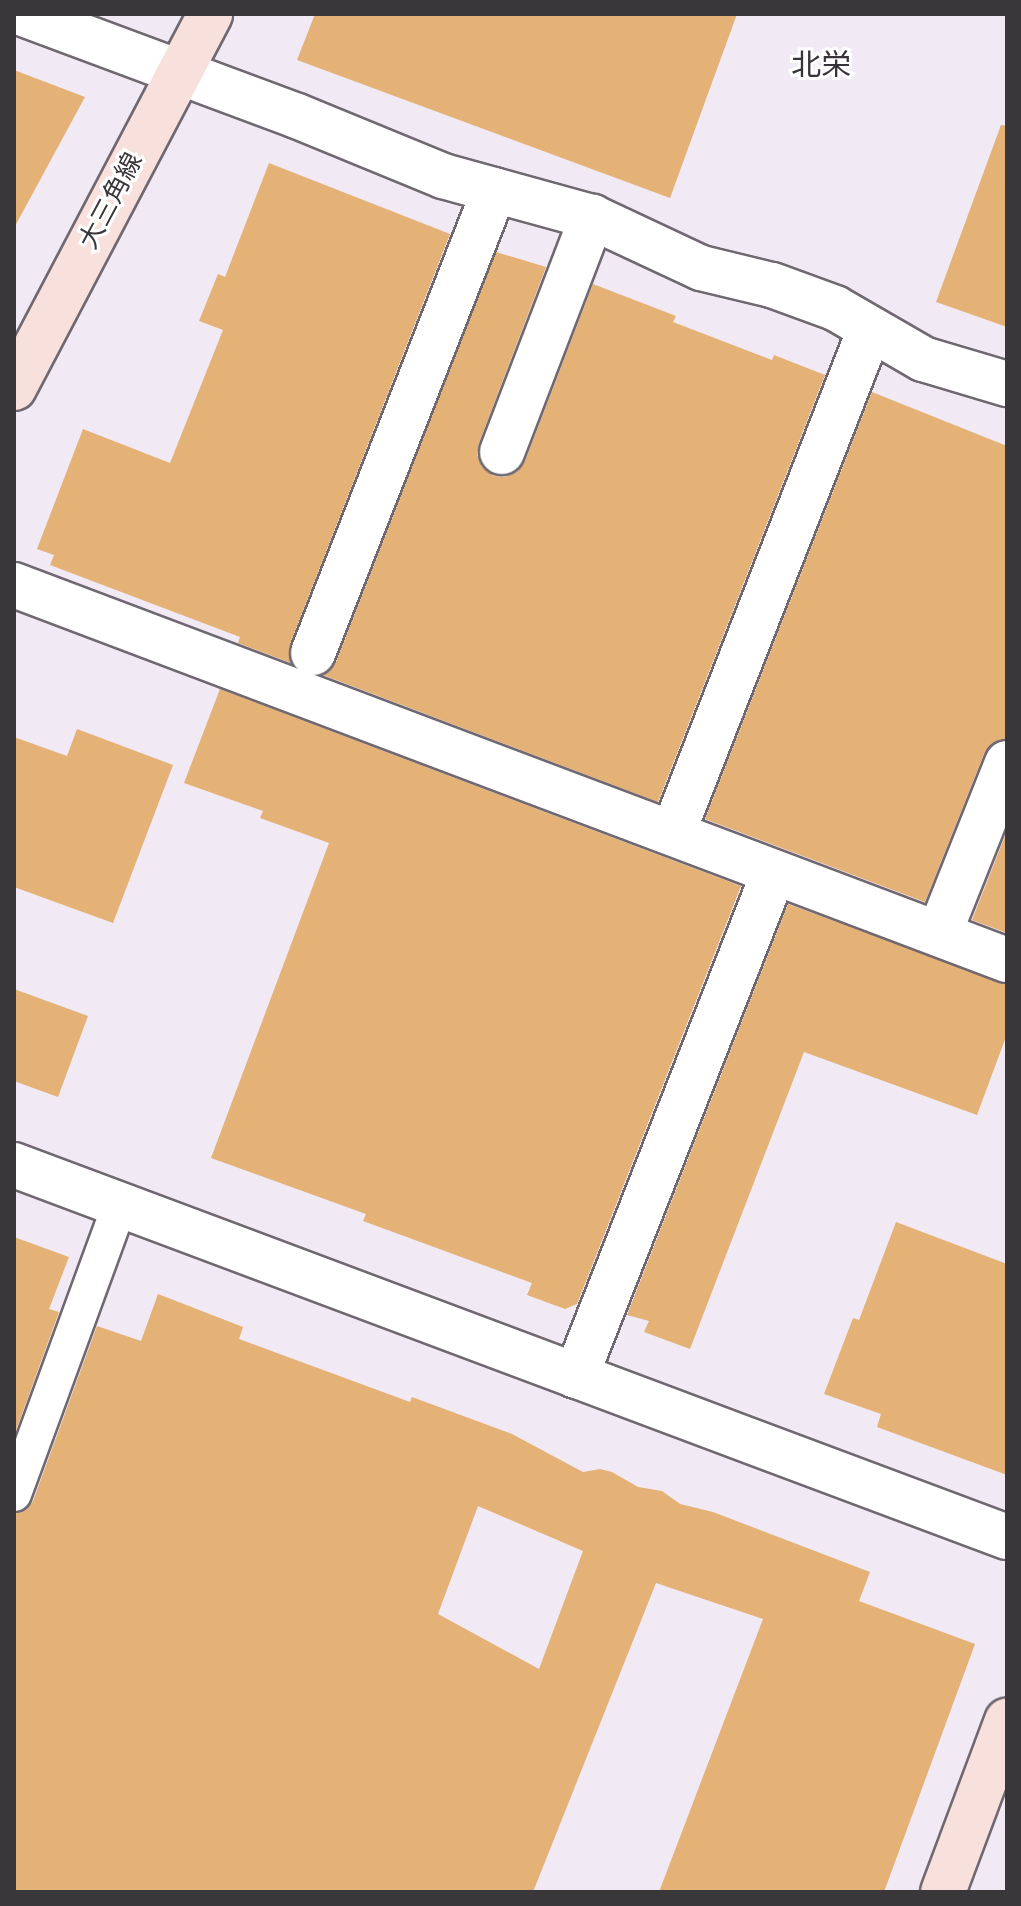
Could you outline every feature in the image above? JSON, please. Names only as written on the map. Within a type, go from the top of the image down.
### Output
[{"type":"street","points":[[23,14],[443,176],[592,217],[701,268],[772,285],[835,308],[923,359],[1007,384]]},
{"type":"street","name":"大三角線","points":[[14,388],[210,14]]},
{"type":"street","points":[[313,653],[494,190]]},
{"type":"street","points":[[502,452],[592,217]]},
{"type":"street","points":[[673,833],[870,329]]},
{"type":"street","points":[[14,585],[1007,960]]},
{"type":"street","points":[[939,934],[1007,763]]},
{"type":"street","points":[[576,1376],[774,872]]},
{"type":"street","points":[[14,1165],[1007,1537]]},
{"type":"street","points":[[943,1892],[1007,1721]]},
{"type":"lane","points":[[14,1494],[120,1205]]},
{"type":"building","points":[[315,14],[737,14],[670,198],[297,60]]},
{"type":"building","points":[[14,70],[85,97],[14,228]]},
{"type":"building","points":[[1001,125],[1007,126],[1007,327],[936,302]]},
{"type":"building","points":[[269,163],[450,234],[290,644],[291,663],[238,643],[240,637],[50,565],[54,555],[37,549],[83,429],[170,463],[223,330],[199,321],[218,274],[225,277]]},
{"type":"building","points":[[496,252],[546,267],[479,443],[477,455],[482,467],[494,476],[505,477],[517,472],[525,461],[593,284],[676,316],[673,322],[772,360],[774,355],[825,375],[658,802],[323,675],[336,662]]},
{"type":"building","points":[[872,392],[1007,446],[1007,739],[992,743],[984,754],[925,902],[705,819]]},
{"type":"building","points":[[220,689],[741,886],[577,1304],[565,1309],[527,1295],[532,1283],[363,1221],[366,1214],[211,1158],[329,843],[260,818],[263,811],[184,783]]},
{"type":"building","points":[[77,729],[173,765],[113,923],[14,887],[14,737],[67,756]]},
{"type":"building","points":[[1007,831],[1007,933],[972,920]]},
{"type":"building","points":[[788,904],[1007,984],[1007,1034],[977,1115],[804,1052],[690,1349],[644,1332],[649,1321],[627,1315]]},
{"type":"building","points":[[14,989],[88,1016],[58,1097],[14,1081]]},
{"type":"building","points":[[896,1222],[1007,1264],[1007,1475],[877,1427],[881,1414],[824,1394],[853,1318],[859,1320]]},
{"type":"building","points":[[14,1237],[69,1257],[49,1309],[59,1312],[14,1436]]},
{"type":"building","points":[[158,1294],[243,1327],[239,1339],[410,1402],[412,1397],[512,1434],[583,1472],[600,1469],[612,1472],[638,1487],[662,1491],[680,1504],[713,1512],[870,1572],[859,1601],[975,1644],[884,1892],[659,1892],[763,1619],[656,1583],[533,1892],[14,1892],[14,1514],[26,1510],[33,1501],[97,1326],[141,1341]],"holes":[[[478,1506],[583,1551],[539,1669],[438,1614]]]},
{"type":"district","name":"北栄","points":[[821,65]]}]
